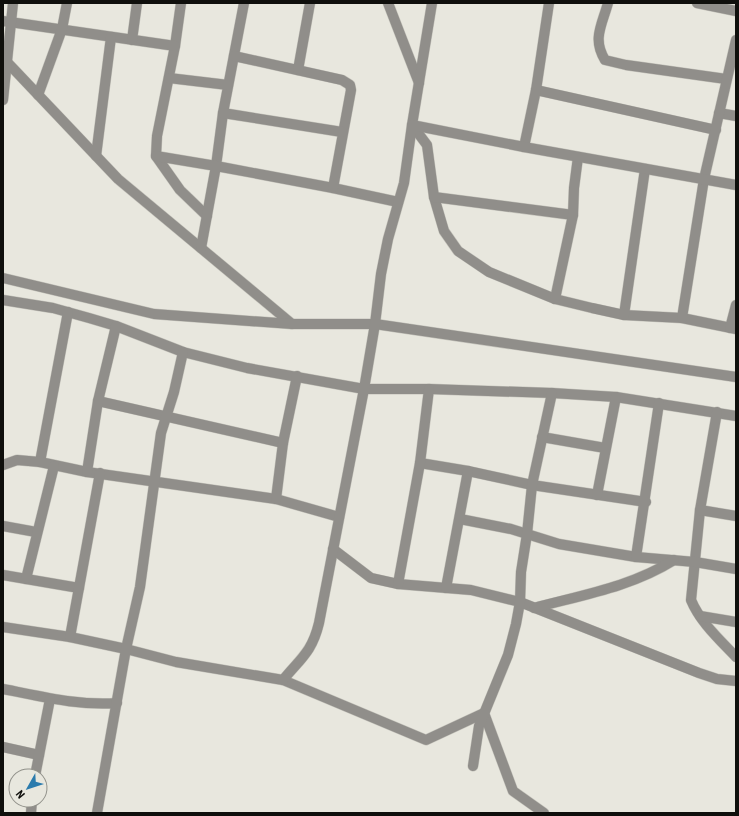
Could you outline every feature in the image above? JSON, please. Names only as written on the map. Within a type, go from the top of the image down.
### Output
[{"type":"street","points":[[3,100],[7,21],[13,3]]},
{"type":"street","points":[[38,95],[62,29],[67,3]]},
{"type":"street","points":[[132,40],[137,3]]},
{"type":"street","points":[[181,3],[176,46],[157,136],[156,156],[180,190],[207,216]]},
{"type":"street","points":[[202,248],[216,166],[223,113],[244,3]]},
{"type":"street","points":[[298,70],[310,3]]},
{"type":"street","points":[[388,3],[419,83]]},
{"type":"street","points":[[283,680],[309,651],[314,641],[364,389],[375,324],[381,274],[404,183],[432,3]]},
{"type":"street","points":[[524,147],[536,90],[549,3]]},
{"type":"street","points":[[608,3],[597,38],[599,50],[605,60],[626,65],[726,79]]},
{"type":"street","points":[[697,3],[736,11]]},
{"type":"street","points":[[7,21],[111,38],[176,46]]},
{"type":"street","points":[[96,156],[111,38]]},
{"type":"street","points":[[682,318],[704,179],[726,79],[732,67],[736,40]]},
{"type":"street","points":[[234,56],[342,80],[350,85],[351,90],[342,132],[333,188]]},
{"type":"street","points":[[6,61],[118,179],[292,324]]},
{"type":"street","points":[[169,78],[228,85]]},
{"type":"street","points":[[536,90],[716,130]]},
{"type":"street","points":[[223,113],[342,132]]},
{"type":"street","points":[[719,113],[736,116]]},
{"type":"street","points":[[412,125],[524,147],[736,185]]},
{"type":"street","points":[[412,125],[427,145],[434,197],[444,231],[458,251],[489,272],[556,299],[624,314],[682,318],[733,329],[736,305]]},
{"type":"street","points":[[156,156],[333,188],[398,202]]},
{"type":"street","points":[[556,299],[573,215],[574,188],[578,157]]},
{"type":"street","points":[[624,314],[646,169]]},
{"type":"street","points":[[434,197],[573,215]]},
{"type":"street","points":[[3,278],[154,314],[292,324],[375,324],[736,376]]},
{"type":"street","points":[[3,300],[68,312],[116,326],[183,352],[247,368],[364,389],[429,388],[616,397],[736,416]]},
{"type":"street","points":[[40,462],[68,312]]},
{"type":"street","points":[[87,472],[98,401],[116,326]]},
{"type":"street","points":[[97,813],[126,649],[140,587],[159,447],[183,352]]},
{"type":"street","points":[[276,499],[283,443],[297,376]]},
{"type":"street","points":[[398,584],[420,463],[429,388]]},
{"type":"street","points":[[473,766],[479,726],[508,655],[520,602],[521,572],[532,485],[552,393]]},
{"type":"street","points":[[597,495],[616,397]]},
{"type":"street","points":[[98,401],[283,443]]},
{"type":"street","points":[[636,557],[646,502],[659,403]]},
{"type":"street","points":[[717,412],[700,510],[691,600],[700,616],[736,657]]},
{"type":"street","points":[[542,437],[605,448]]},
{"type":"street","points":[[3,456],[17,460],[40,462],[87,472],[276,499],[339,517]]},
{"type":"street","points":[[3,465],[17,460]]},
{"type":"street","points":[[420,463],[468,471],[532,485],[646,502]]},
{"type":"street","points":[[26,579],[36,532],[54,466]]},
{"type":"street","points":[[446,588],[468,471]]},
{"type":"street","points":[[70,637],[100,473]]},
{"type":"street","points":[[700,510],[736,516]]},
{"type":"street","points":[[460,519],[527,534],[559,544],[636,557],[695,562],[736,569]]},
{"type":"street","points":[[3,526],[36,532]]},
{"type":"street","points":[[333,548],[371,578],[398,584],[471,590],[520,602],[699,673],[717,679],[736,681]]},
{"type":"street","points":[[534,608],[615,587],[654,572],[674,560]]},
{"type":"street","points":[[3,575],[79,588]]},
{"type":"street","points":[[700,616],[736,622]]},
{"type":"street","points":[[3,627],[70,637],[176,662],[283,680],[426,740],[484,713]]},
{"type":"street","points":[[3,689],[50,699],[89,704],[117,703]]},
{"type":"street","points":[[37,768],[50,699]]},
{"type":"street","points":[[484,713],[513,791],[544,813]]},
{"type":"street","points":[[3,747],[39,755]]}]
